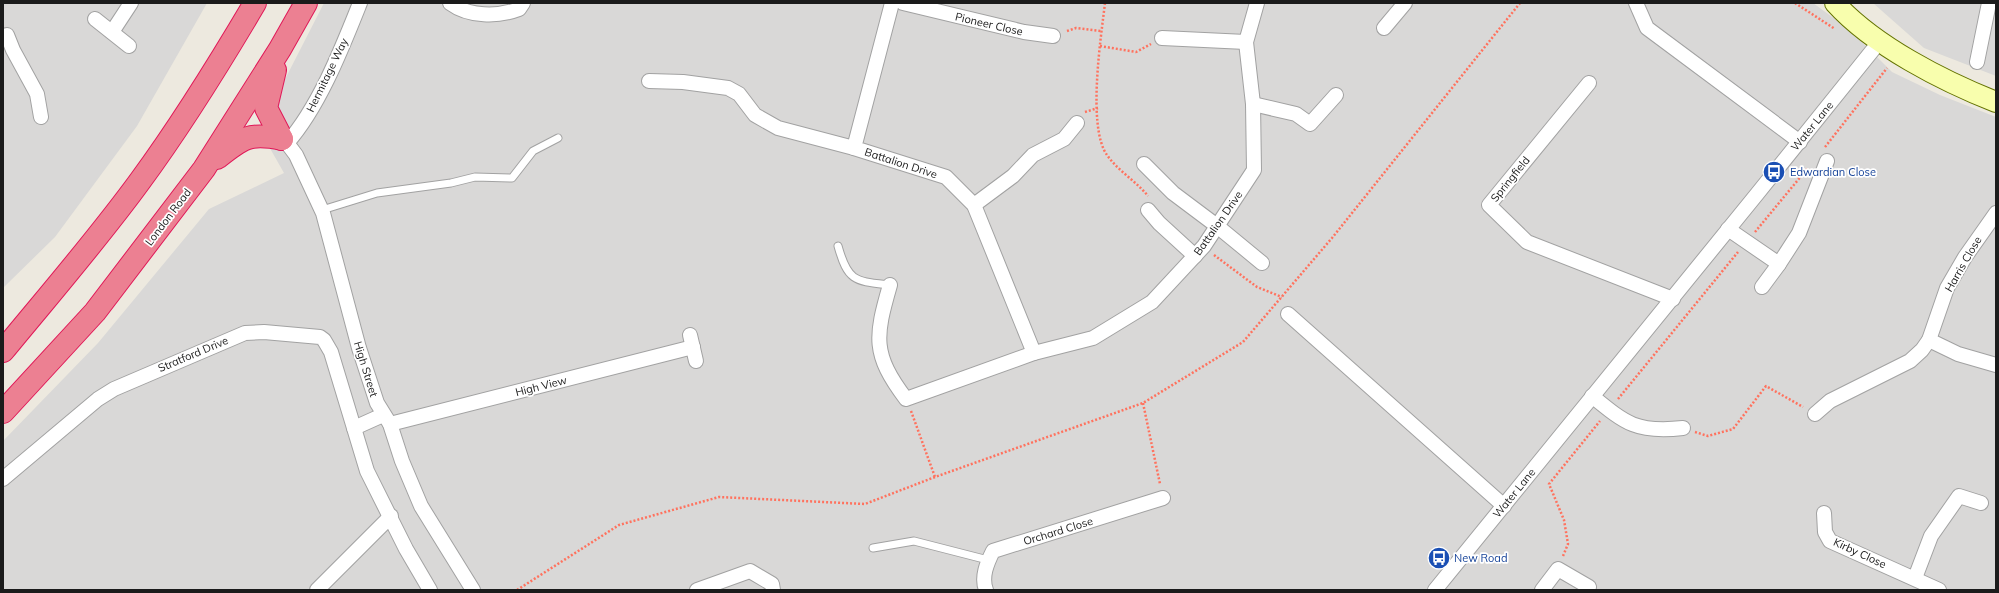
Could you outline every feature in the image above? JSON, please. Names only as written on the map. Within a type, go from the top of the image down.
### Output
[{"type":"highway","points":[[3,351],[89,246],[165,145],[202,91],[255,3]]},
{"type":"highway","name":"London Road","points":[[3,412],[95,312],[204,169],[280,49],[306,3]]},
{"type":"highway","points":[[280,49],[268,94],[266,108],[285,141]]},
{"type":"highway","points":[[204,169],[236,143],[252,136],[266,136],[285,141]]},
{"type":"highway","points":[[3,338],[49,295]]},
{"type":"main road","points":[[1835,3],[1875,47],[1996,102]]},
{"type":"street","points":[[112,32],[131,3]]},
{"type":"street","name":"Hermitage Way","points":[[285,141],[302,126],[333,65],[360,3]]},
{"type":"street","points":[[450,3],[457,8],[472,13],[505,14],[520,10],[523,3]]},
{"type":"street","name":"Battalion Drive","points":[[892,3],[854,148],[946,177],[974,205],[1034,353]]},
{"type":"street","name":"Pioneer Close","points":[[903,3],[1024,32],[1053,36]]},
{"type":"street","name":"Battalion Drive","points":[[906,399],[1034,353],[1093,338],[1152,302],[1204,246],[1254,170],[1253,104],[1246,42],[1257,3]]},
{"type":"street","points":[[1384,28],[1405,3]]},
{"type":"street","points":[[1636,3],[1647,28],[1800,142]]},
{"type":"street","points":[[1977,62],[1989,3]]},
{"type":"street","points":[[94,19],[129,46]]},
{"type":"street","points":[[7,35],[8,53],[37,94],[41,117]]},
{"type":"street","points":[[1162,38],[1246,42]]},
{"type":"street","name":"Water Lane","points":[[1435,590],[1592,396],[1674,299],[1728,229],[1800,142],[1875,47]]},
{"type":"street","points":[[648,81],[683,82],[728,88],[739,94],[755,115],[778,128],[854,148]]},
{"type":"street","name":"Springfield","points":[[1589,83],[1489,205],[1527,242],[1674,299]]},
{"type":"street","points":[[1253,104],[1296,114],[1310,124],[1336,95]]},
{"type":"street","points":[[974,205],[1013,176],[1033,155],[1064,139],[1077,123]]},
{"type":"street","name":"High Street","points":[[285,141],[296,155],[322,210],[359,348],[377,403],[386,419],[421,506],[473,590]]},
{"type":"street","points":[[1762,287],[1799,233],[1825,156]]},
{"type":"street","points":[[1144,164],[1173,193],[1217,226],[1262,263]]},
{"type":"street","points":[[1148,210],[1159,223],[1195,256]]},
{"type":"street","name":"Harris Close","points":[[1815,414],[1830,401],[1910,361],[1922,350],[1929,340],[1947,288],[1965,257],[1996,214]]},
{"type":"street","points":[[1728,229],[1779,264]]},
{"type":"street","points":[[890,285],[881,317],[879,337],[882,358],[891,379],[906,399]]},
{"type":"street","points":[[1288,314],[1504,506]]},
{"type":"street","name":"Stratford Drive","points":[[3,479],[106,394],[245,333],[264,332],[315,336],[324,340],[331,352],[367,471],[391,516],[406,549],[430,590]]},
{"type":"street","points":[[1929,340],[1958,354],[1996,365]]},
{"type":"street","name":"High View","points":[[386,419],[691,341],[696,361]]},
{"type":"street","points":[[1592,396],[1630,425],[1647,429],[1666,430],[1683,428]]},
{"type":"street","points":[[354,428],[386,419]]},
{"type":"street","points":[[1915,578],[1931,536],[1959,496],[1981,503]]},
{"type":"street","name":"Orchard Close","points":[[988,560],[993,551],[1163,498]]},
{"type":"street","name":"Kirby Close","points":[[1824,513],[1825,532],[1830,541],[1939,590]]},
{"type":"street","points":[[317,590],[391,516]]},
{"type":"street","points":[[986,590],[984,585],[986,564],[988,560]]},
{"type":"street","points":[[1542,590],[1558,569],[1589,587]]},
{"type":"street","points":[[697,590],[750,571],[772,584],[773,590]]},
{"type":"lane","points":[[322,210],[377,193],[451,183],[475,177],[512,178],[533,151],[558,138]]},
{"type":"lane","points":[[838,246],[843,266],[854,279],[863,282],[890,285]]},
{"type":"lane","points":[[873,548],[914,541],[988,560]]},
{"type":"path","points":[[517,590],[619,526],[719,497],[865,504],[934,477],[1143,403],[1242,342],[1337,232],[1520,3]]},
{"type":"path","points":[[1795,3],[1839,32]]},
{"type":"path","points":[[1053,36],[1076,28],[1102,31]]},
{"type":"path","points":[[1100,46],[1136,52],[1162,38]]},
{"type":"path","points":[[1825,156],[1888,68],[1875,47]]},
{"type":"path","points":[[1558,569],[1568,544],[1564,520],[1549,484],[1746,242],[1808,169]]},
{"type":"path","points":[[1279,300],[1283,300],[1283,295]]},
{"type":"path","points":[[1683,428],[1708,436],[1734,429],[1766,386],[1815,414]]},
{"type":"path","points":[[906,399],[934,477]]},
{"type":"path","points":[[1143,403],[1163,498]]},
{"type":"shaded area","points":[[3,3],[207,3],[137,126],[55,237],[3,288]]},
{"type":"shaded area","points":[[324,3],[1813,3],[1850,30],[1892,72],[1940,95],[1996,117],[1996,590],[3,590],[3,441],[98,343],[209,209],[284,173],[263,136],[279,91]]},
{"type":"shaded area","points":[[1873,3],[1996,3],[1996,76],[1924,48]]},
{"type":"place","name":"Edwardian Close","points":[[1774,172]]},
{"type":"place","name":"New Road","points":[[1439,558]]}]
